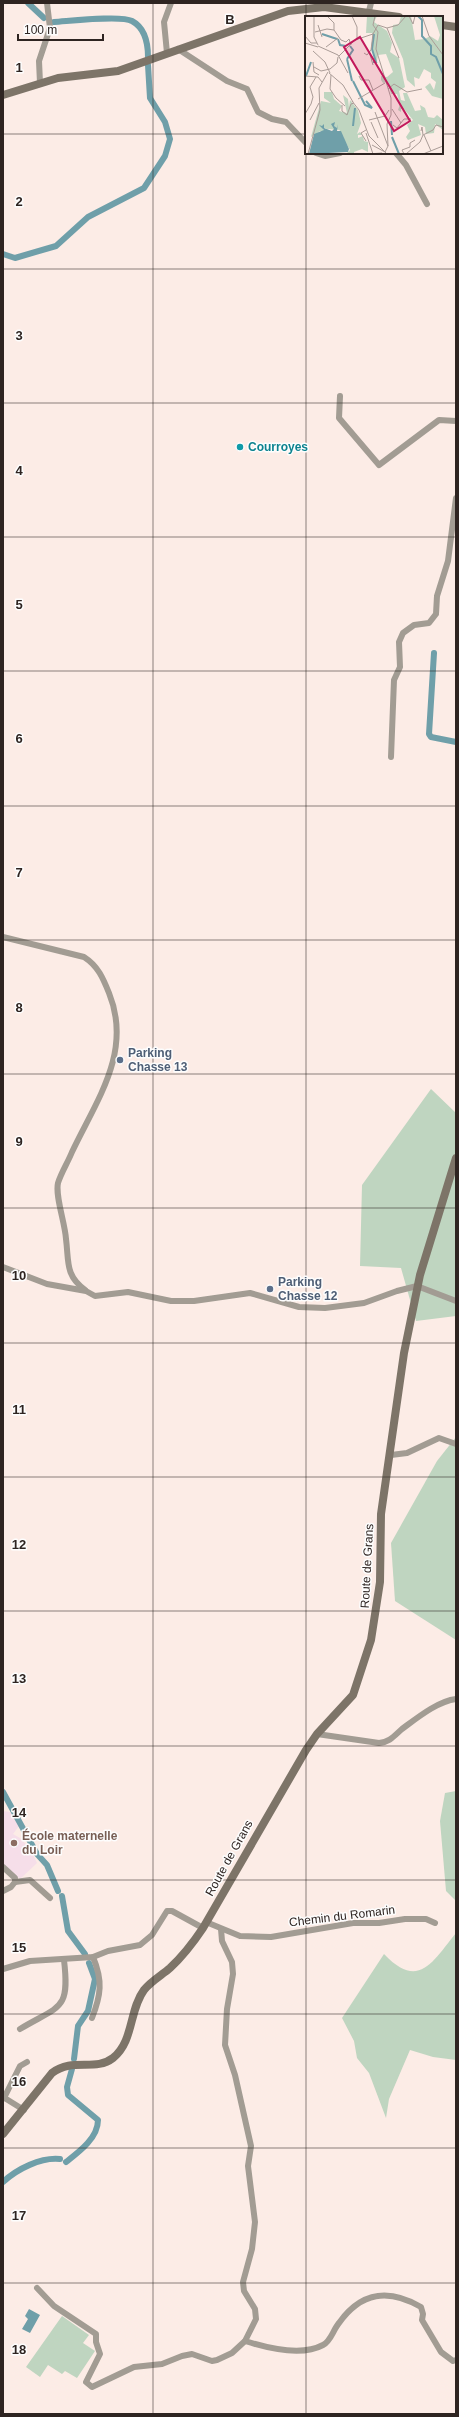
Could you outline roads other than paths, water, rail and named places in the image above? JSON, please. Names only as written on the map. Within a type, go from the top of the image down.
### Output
[{"type":"street","points":[[40,83],[39,61],[50,28],[47,3]]},
{"type":"street","points":[[167,53],[164,22],[171,3]]},
{"type":"street","points":[[3,96],[40,83],[68,76],[118,71],[288,11],[324,7],[370,7],[397,16]]},
{"type":"street","points":[[443,25],[456,27]]},
{"type":"street","points":[[178,49],[227,81],[247,89],[258,112],[272,119],[286,122],[305,142]]},
{"type":"street","points":[[319,154],[325,156],[335,154]]},
{"type":"street","points":[[397,154],[406,165],[427,204]]},
{"type":"street","points":[[340,396],[339,418],[379,465],[440,420],[456,421]]},
{"type":"street","points":[[391,757],[394,680],[400,667],[399,642],[403,633],[414,625],[429,623],[436,614],[437,596],[448,561],[456,498]]},
{"type":"street","points":[[3,937],[84,957],[95,964],[105,981],[116,1014],[118,1033],[104,1091],[61,1175],[56,1193],[64,1219],[69,1272],[74,1280],[86,1292]]},
{"type":"street","name":"Route de Grans","points":[[3,2134],[24,2110],[52,2073],[61,2066],[100,2064],[112,2059],[120,2051],[128,2037],[136,2006],[144,1990],[190,1949],[283,1787],[316,1734],[353,1695],[371,1640],[380,1582],[382,1514],[404,1353],[417,1286],[456,1158]]},
{"type":"street","points":[[3,1267],[47,1284],[86,1292],[95,1296],[136,1293],[171,1301],[194,1301],[250,1293],[299,1307],[325,1308],[364,1303],[397,1291],[417,1286],[456,1301]]},
{"type":"street","points":[[391,1455],[407,1453],[439,1438],[456,1444]]},
{"type":"street","points":[[316,1734],[379,1743],[387,1742],[403,1729],[447,1700],[456,1699]]},
{"type":"street","points":[[3,1866],[14,1878],[15,1882]]},
{"type":"street","points":[[3,1891],[11,1887],[15,1882],[30,1880],[50,1898]]},
{"type":"street","name":"Chemin du Romarin","points":[[93,1957],[108,1951],[140,1945],[152,1935],[167,1912],[172,1911],[205,1925],[240,1936],[272,1937],[352,1923],[380,1923],[404,1919],[426,1919],[435,1923]]},
{"type":"street","points":[[37,2288],[54,2306],[96,2334],[96,2342],[100,2354],[86,2382],[92,2387],[134,2367],[162,2364],[182,2356],[192,2354],[212,2361],[217,2360],[232,2353],[244,2341],[256,2319],[255,2309],[244,2291],[243,2282],[252,2249],[255,2222],[248,2166],[251,2146],[235,2075],[225,2045],[227,2009],[233,1974],[232,1962],[222,1941],[221,1929]]},
{"type":"street","points":[[3,1969],[30,1961],[93,1957],[101,1982],[97,2006],[92,2018]]},
{"type":"street","points":[[20,2029],[58,2007],[64,1999],[67,1986],[64,1960]]},
{"type":"street","points":[[24,2110],[3,2097],[20,2066],[27,2062]]},
{"type":"street","points":[[244,2341],[276,2348],[303,2351],[323,2345],[331,2337],[342,2319],[363,2299],[371,2296],[386,2296],[400,2298],[421,2307],[423,2314],[422,2320],[441,2352],[453,2361],[456,2360]]},
{"type":"water","points":[[29,2309],[40,2315],[30,2333],[22,2329],[28,2319],[25,2316]]},
{"type":"waterway","points":[[28,3],[44,18]]},
{"type":"waterway","points":[[54,22],[107,18],[126,19],[132,21],[143,32],[148,57]]},
{"type":"waterway","points":[[3,254],[15,258],[56,246],[88,217],[144,188],[165,156],[170,139],[165,122],[150,98],[148,65]]},
{"type":"waterway","points":[[434,653],[429,734],[431,737],[456,742]]},
{"type":"waterway","points":[[3,1792],[37,1854],[47,1865],[58,1891]]},
{"type":"waterway","points":[[62,1896],[68,1931],[85,1954]]},
{"type":"waterway","points":[[74,2059],[78,2026],[88,2011],[95,1979],[89,1963]]},
{"type":"waterway","points":[[66,2162],[82,2149],[91,2139],[95,2133],[98,2120],[68,2095],[67,2087],[72,2069]]},
{"type":"waterway","points":[[3,2182],[22,2168],[45,2160],[60,2159]]},
{"type":"place","name":"Courroyes","points":[[240,447]]},
{"type":"place","name":"Parking Chasse 13","points":[[120,1060]]},
{"type":"place","name":"Parking Chasse 12","points":[[270,1289]]},
{"type":"place","name":"École maternelle du Loir","points":[[14,1843]]}]
